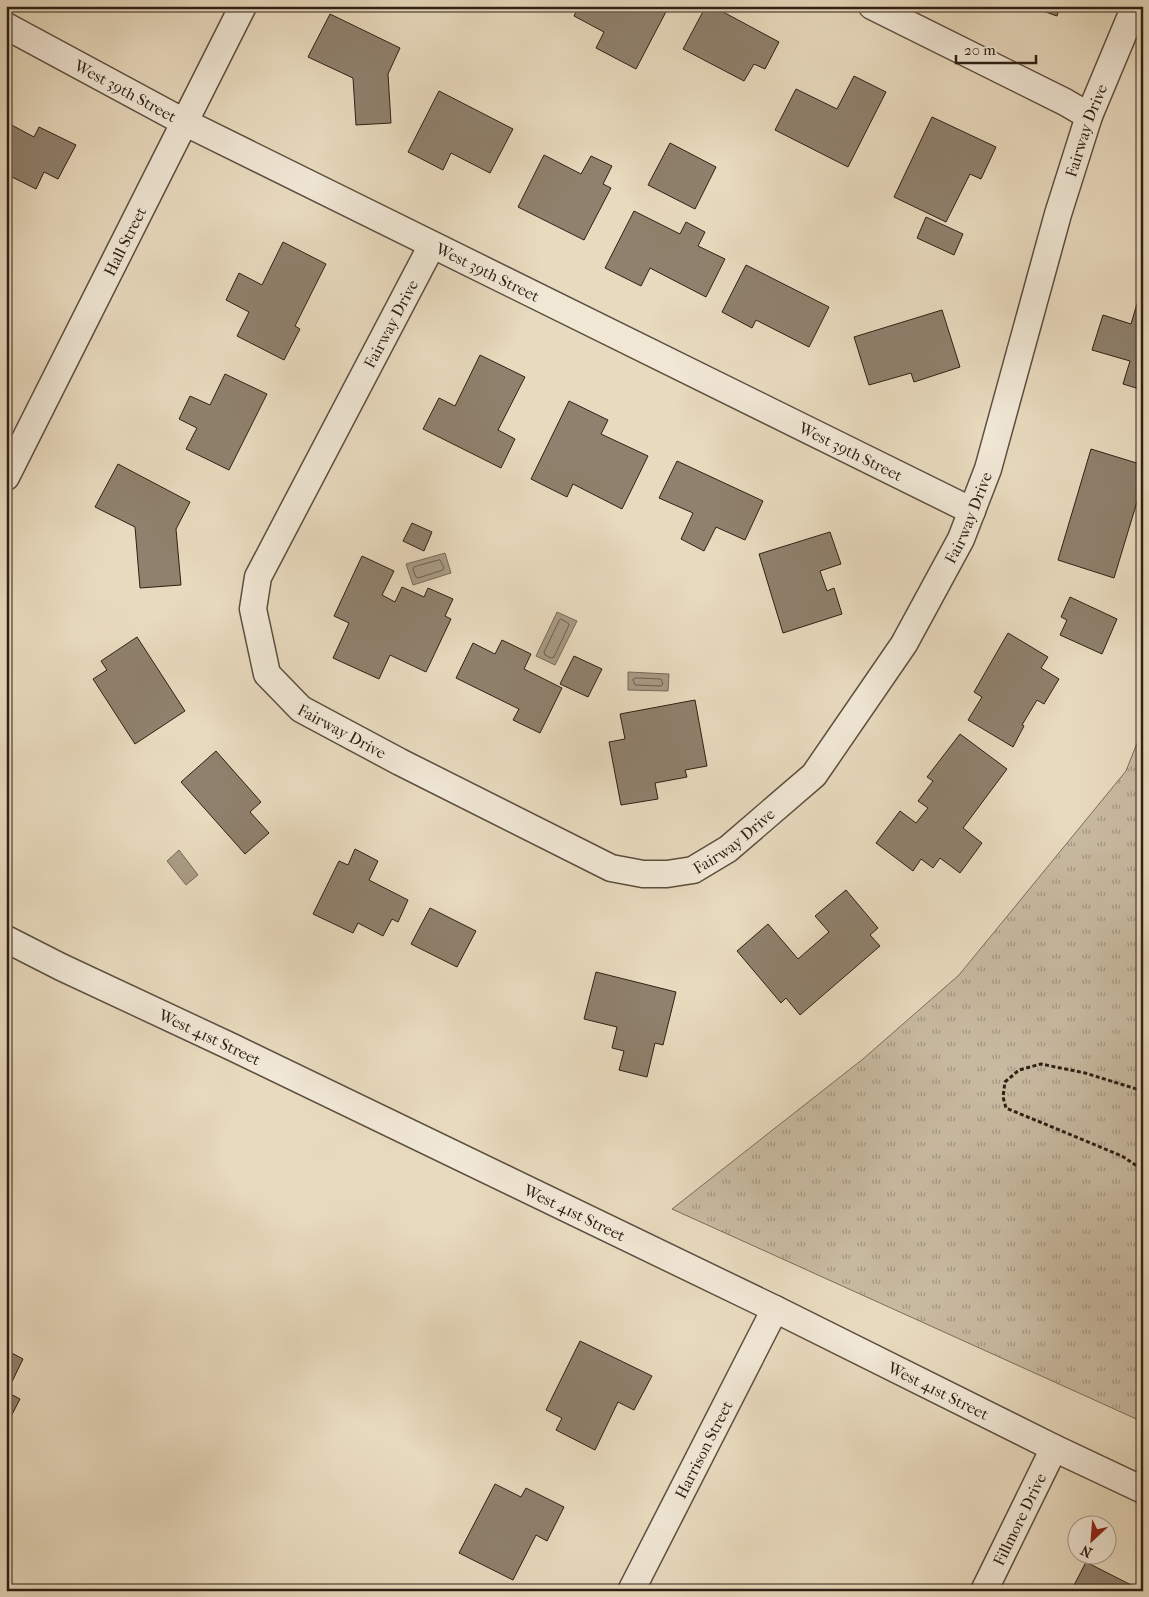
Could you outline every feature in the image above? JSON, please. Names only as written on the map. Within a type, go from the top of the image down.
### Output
[{"type":"street","name":"Hall Street","points":[[8,469],[243,6]]},
{"type":"street","points":[[872,6],[1089,116]]},
{"type":"street","name":"Fairway Drive","points":[[432,245],[258,577],[253,609],[268,674],[301,709],[611,868],[643,874],[667,874],[693,870],[728,850],[814,775],[904,644],[961,539],[988,469],[1058,214],[1089,116],[1135,6]]},
{"type":"street","name":"West 39th Street","points":[[6,26],[184,122],[972,512]]},
{"type":"street","name":"West 41st Street","points":[[6,939],[775,1309],[1054,1448],[1143,1490]]},
{"type":"street","name":"Harrison Street","points":[[631,1591],[775,1309]]},
{"type":"street","name":"Fillmore Drive","points":[[984,1591],[1054,1448]]},
{"type":"path","points":[[1143,1091],[1085,1073],[1042,1064],[1018,1070],[1005,1082],[1004,1097],[1006,1108],[1122,1156],[1143,1170]]},
{"type":"green space","points":[[1143,728],[1143,1422],[672,1209],[863,1059],[959,975],[1126,771]]},
{"type":"water","points":[[445,553],[451,573],[413,585],[406,564]]},
{"type":"water","points":[[557,612],[577,621],[555,665],[536,656]]},
{"type":"water","points":[[628,672],[669,674],[668,691],[628,690]]},
{"type":"water","points":[[179,850],[198,875],[186,885],[167,861]]},
{"type":"building","points":[[579,6],[669,6],[636,69],[596,48],[604,32],[574,16]]},
{"type":"building","points":[[706,6],[712,6],[779,42],[765,69],[754,64],[744,81],[683,49]]},
{"type":"building","points":[[1029,6],[1060,6],[1057,16]]},
{"type":"building","points":[[330,14],[400,48],[388,74],[391,123],[356,125],[353,78],[308,57]]},
{"type":"building","points":[[854,76],[886,92],[848,167],[775,130],[796,89],[837,109]]},
{"type":"building","points":[[439,91],[513,129],[490,173],[451,153],[443,170],[408,152]]},
{"type":"building","points":[[932,117],[996,147],[981,179],[970,174],[946,222],[894,197]]},
{"type":"building","points":[[6,122],[34,137],[39,127],[76,145],[58,179],[44,172],[36,189],[6,174]]},
{"type":"building","points":[[670,143],[716,167],[695,209],[648,185]]},
{"type":"building","points":[[544,155],[581,174],[591,156],[612,166],[603,184],[611,188],[584,240],[518,207]]},
{"type":"building","points":[[634,211],[680,234],[686,222],[705,232],[698,246],[725,259],[706,297],[650,268],[641,286],[605,268]]},
{"type":"building","points":[[926,217],[963,234],[954,255],[917,238]]},
{"type":"building","points":[[283,242],[326,264],[295,326],[300,329],[284,360],[237,336],[249,312],[226,300],[239,273],[262,285]]},
{"type":"building","points":[[746,265],[829,307],[809,347],[756,320],[752,328],[722,312]]},
{"type":"building","points":[[1139,297],[1143,298],[1143,390],[1123,384],[1130,361],[1092,350],[1103,315],[1131,324]]},
{"type":"building","points":[[942,310],[960,367],[914,382],[911,373],[869,385],[854,337]]},
{"type":"building","points":[[480,355],[525,377],[498,430],[515,439],[501,468],[423,429],[439,398],[455,406]]},
{"type":"building","points":[[225,374],[267,394],[229,470],[186,449],[197,428],[179,419],[190,396],[210,405]]},
{"type":"building","points":[[569,401],[608,420],[601,434],[648,456],[622,509],[573,484],[567,497],[531,479]]},
{"type":"building","points":[[1091,449],[1143,465],[1143,482],[1114,578],[1058,560]]},
{"type":"building","points":[[677,461],[763,501],[745,540],[716,527],[704,551],[681,539],[693,513],[659,498]]},
{"type":"building","points":[[118,464],[190,502],[176,529],[181,585],[140,588],[135,527],[95,507]]},
{"type":"building","points":[[412,523],[432,532],[424,551],[403,541]]},
{"type":"building","points":[[830,532],[841,564],[820,571],[827,591],[834,588],[842,614],[783,633],[759,554]]},
{"type":"building","points":[[362,556],[394,571],[382,595],[395,602],[402,587],[424,597],[428,588],[453,599],[445,616],[451,619],[426,672],[390,655],[379,679],[333,658],[349,623],[334,616]]},
{"type":"building","points":[[1070,597],[1117,619],[1102,654],[1060,635],[1067,620],[1061,617]]},
{"type":"building","points":[[1008,633],[1048,657],[1041,668],[1059,679],[1044,704],[1037,700],[1022,725],[1024,726],[1013,747],[968,720],[982,697],[974,692]]},
{"type":"building","points":[[137,637],[185,711],[135,744],[93,679],[107,670],[101,661]]},
{"type":"building","points":[[502,640],[531,654],[524,669],[562,688],[540,733],[513,720],[519,709],[456,678],[473,643],[495,654]]},
{"type":"building","points":[[574,656],[602,669],[588,697],[560,684]]},
{"type":"building","points":[[695,700],[707,766],[685,770],[687,777],[655,783],[658,799],[621,805],[609,742],[625,739],[620,714]]},
{"type":"building","points":[[960,734],[1007,769],[963,828],[982,843],[960,873],[940,858],[933,868],[921,859],[913,871],[876,843],[900,811],[916,823],[928,808],[918,801],[933,781],[927,777]]},
{"type":"building","points":[[216,751],[261,802],[250,812],[269,833],[245,854],[181,782]]},
{"type":"building","points":[[355,849],[378,861],[369,880],[408,900],[398,922],[392,919],[383,936],[358,923],[353,933],[313,914],[339,861],[348,865]]},
{"type":"building","points":[[846,890],[878,928],[870,935],[880,946],[800,1015],[786,998],[781,1003],[737,951],[768,924],[798,959],[829,932],[815,916]]},
{"type":"building","points":[[430,908],[476,931],[457,967],[411,944]]},
{"type":"building","points":[[596,972],[676,992],[663,1045],[655,1043],[647,1077],[619,1070],[624,1051],[612,1048],[617,1027],[584,1019]]},
{"type":"building","points":[[580,1341],[652,1376],[634,1410],[618,1402],[595,1450],[556,1430],[562,1418],[546,1410]]},
{"type":"building","points":[[8,1351],[23,1359],[7,1392],[20,1399],[6,1426],[6,1354]]},
{"type":"building","points":[[495,1484],[521,1497],[526,1488],[564,1507],[547,1541],[536,1535],[513,1580],[459,1553]]},
{"type":"building","points":[[1085,1564],[1090,1564],[1135,1587],[1133,1591],[1071,1591]]}]
